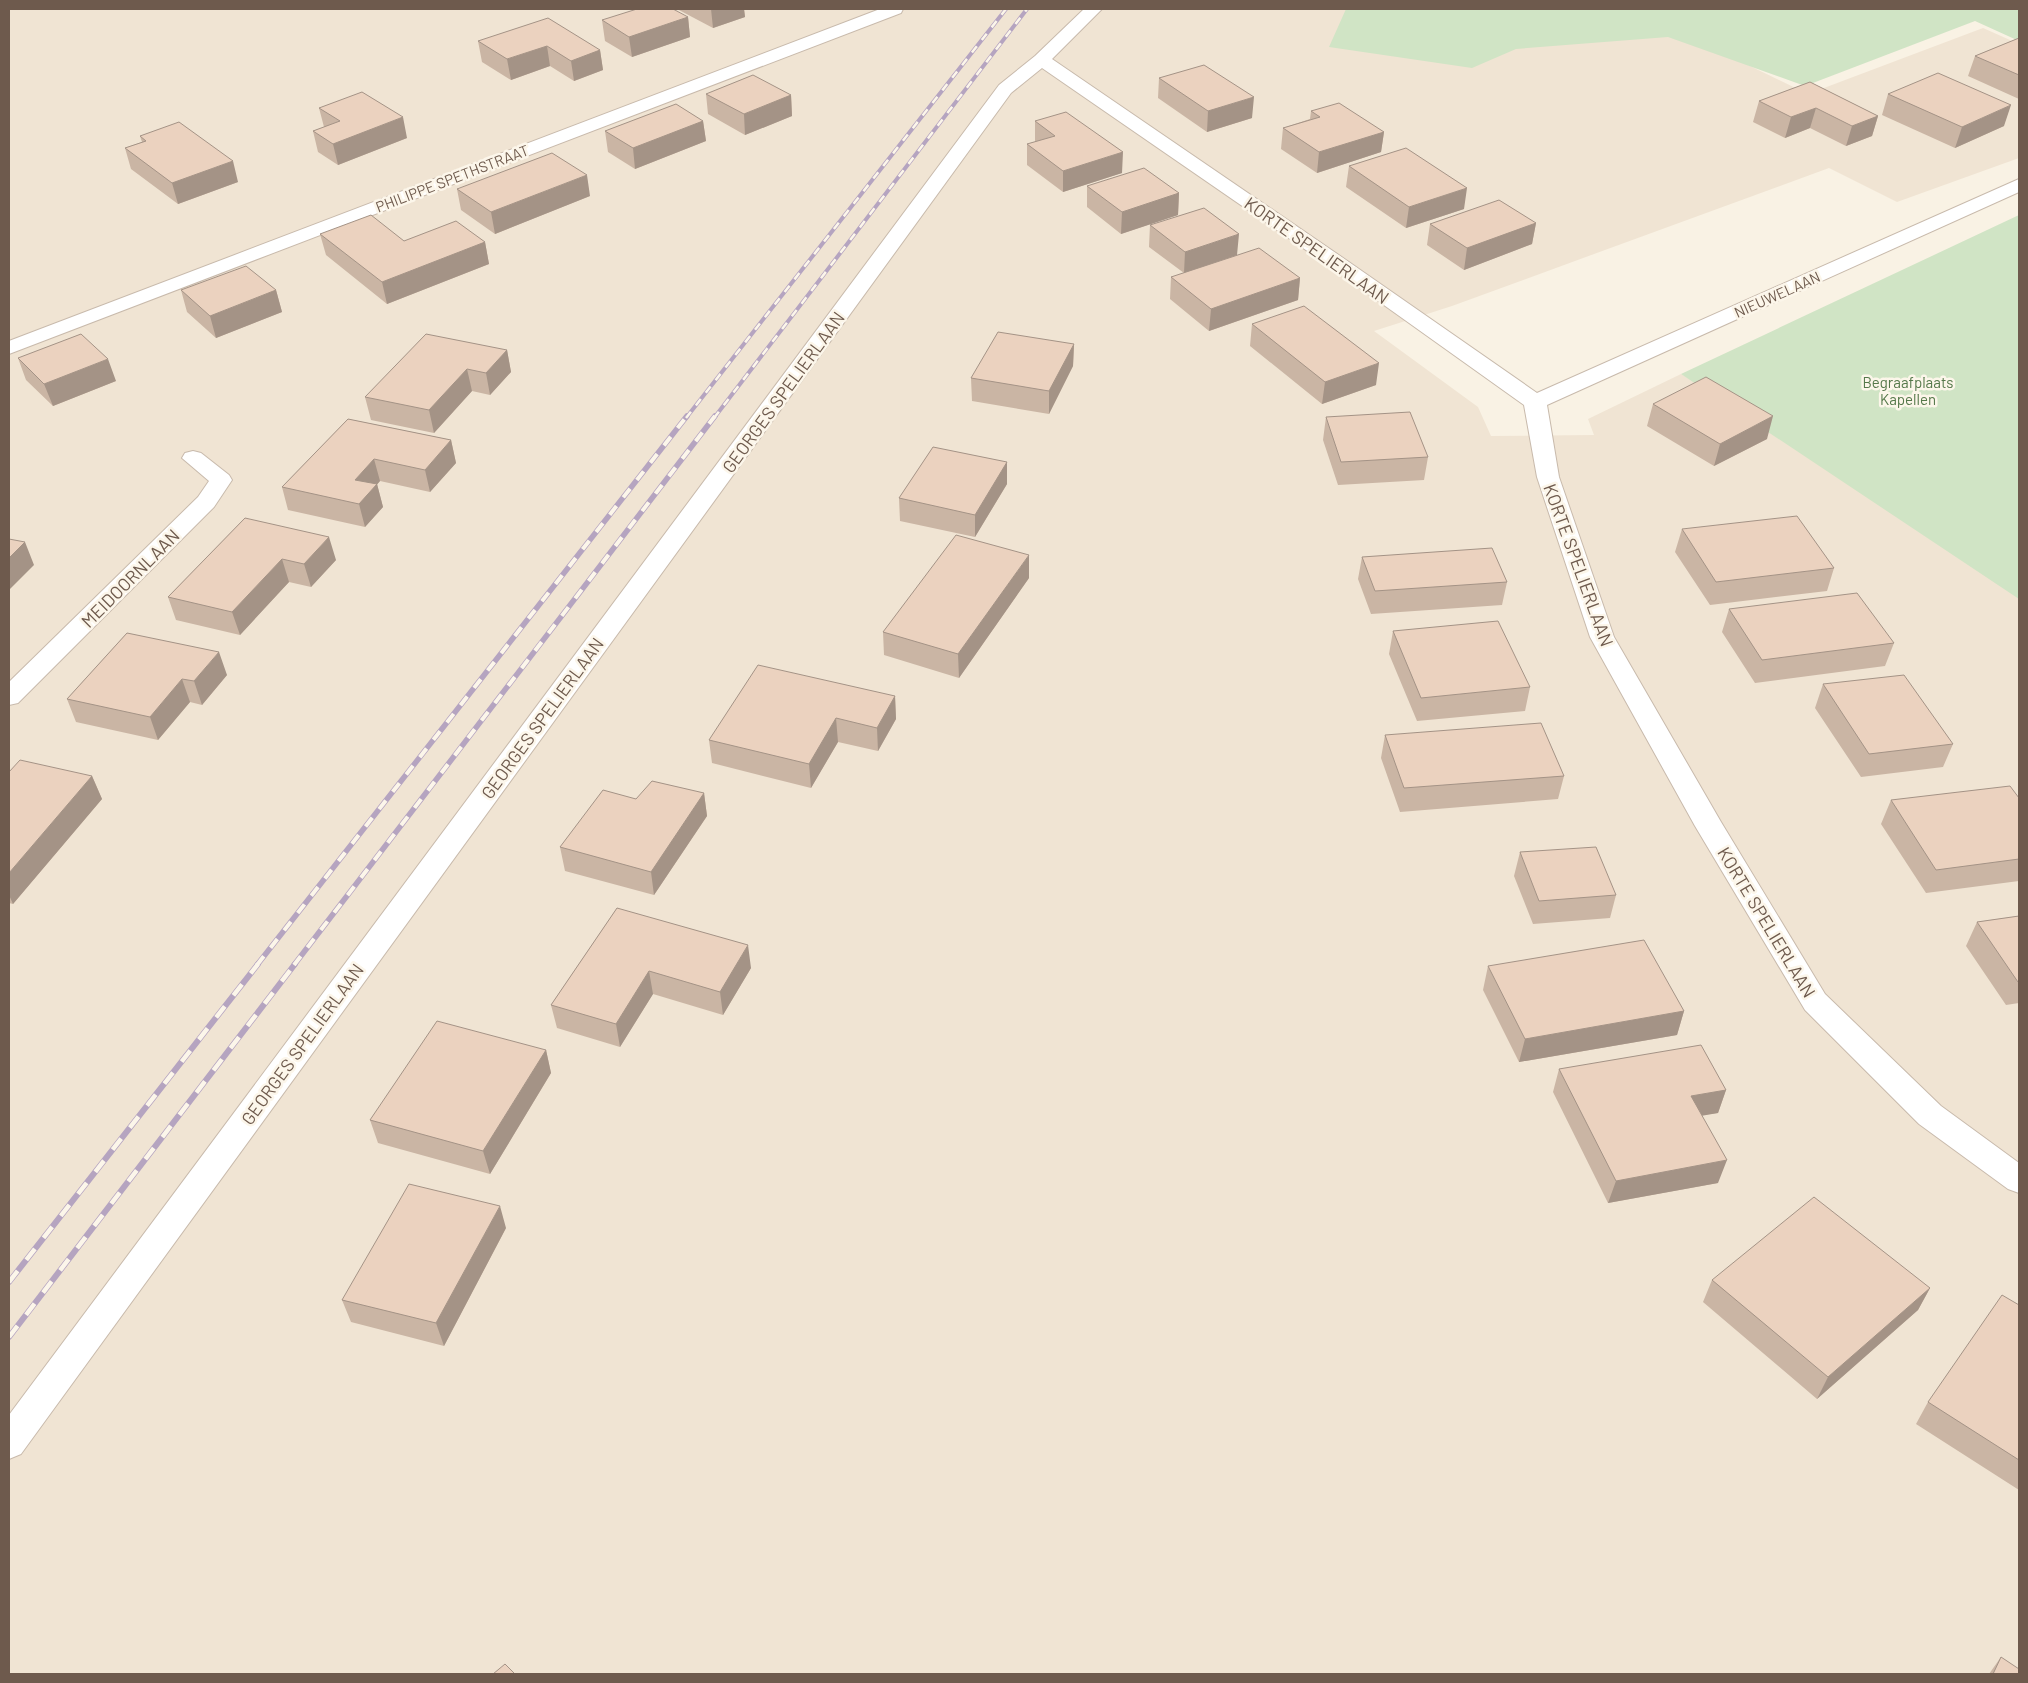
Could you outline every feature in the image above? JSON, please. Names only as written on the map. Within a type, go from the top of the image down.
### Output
[{"type":"street","name":"PHILIPPE SPETHSTRAAT","points":[[9,348],[894,9]]},
{"type":"street","name":"GEORGES SPELIERLAAN","points":[[9,1443],[1005,89],[1041,60],[1094,9]]},
{"type":"street","name":"KORTE SPELIERLAAN","points":[[1041,60],[1339,264],[1535,402],[1548,477],[1602,637],[1709,826],[1815,1002],[1930,1115],[2019,1180]]},
{"type":"street","name":"NIEUWELAAN","points":[[1535,402],[2019,185]]},
{"type":"street","name":"MEIDOORNLAAN","points":[[9,697],[206,502],[221,480],[193,458]]},
{"type":"shaded area","points":[[9,9],[1632,9],[1808,94],[1983,28],[2019,44],[2019,158],[1897,202],[1829,168],[1452,306],[1374,331],[1478,407],[1491,436],[1594,435],[1588,419],[1681,374],[2019,573],[2019,1674],[9,1674]]},
{"type":"green space","points":[[1346,9],[2019,9],[2019,41],[1975,21],[1805,86],[1668,37],[1516,49],[1472,68],[1329,47]]},
{"type":"green space","name":"Begraafplaats Kapellen","points":[[2019,215],[2019,599],[1681,374]]},
{"type":"building","points":[[637,9],[673,9],[688,17],[629,37],[602,20]]},
{"type":"building","points":[[548,18],[600,50],[571,61],[547,46],[507,59],[478,41]]},
{"type":"building","points":[[2019,38],[2019,75],[1975,56]]},
{"type":"building","points":[[1204,65],[1254,97],[1208,111],[1159,78]]},
{"type":"building","points":[[1938,73],[2011,105],[1962,127],[1888,94]]},
{"type":"building","points":[[753,75],[791,95],[744,114],[706,94]]},
{"type":"building","points":[[1810,82],[1878,116],[1852,126],[1816,108],[1791,117],[1759,101]]},
{"type":"building","points":[[362,92],[403,117],[333,144],[313,131],[340,121],[319,108]]},
{"type":"building","points":[[1339,103],[1384,132],[1319,152],[1283,128],[1320,117],[1311,111]]},
{"type":"building","points":[[676,104],[703,121],[633,148],[605,131]]},
{"type":"building","points":[[1066,112],[1123,152],[1063,171],[1027,144],[1055,136],[1035,121]]},
{"type":"building","points":[[179,122],[233,161],[172,183],[125,148],[146,141],[140,136]]},
{"type":"building","points":[[1406,148],[1467,188],[1409,207],[1349,166]]},
{"type":"building","points":[[552,153],[587,175],[491,212],[457,189]]},
{"type":"building","points":[[1144,168],[1179,193],[1122,212],[1087,186]]},
{"type":"building","points":[[1499,200],[1536,223],[1467,248],[1430,224]]},
{"type":"building","points":[[1204,208],[1239,234],[1185,252],[1150,225]]},
{"type":"building","points":[[371,215],[404,241],[456,221],[485,242],[382,282],[320,234]]},
{"type":"building","points":[[1259,248],[1300,278],[1211,309],[1171,277]]},
{"type":"building","points":[[246,266],[276,290],[210,316],[181,290]]},
{"type":"building","points":[[1304,306],[1379,363],[1325,382],[1252,324]]},
{"type":"building","points":[[998,332],[1074,344],[1049,391],[971,378]]},
{"type":"building","points":[[81,334],[108,359],[44,384],[18,358]]},
{"type":"building","points":[[426,334],[507,350],[486,373],[467,369],[429,410],[365,397]]},
{"type":"building","points":[[1706,377],[1773,416],[1720,444],[1653,404]]},
{"type":"building","points":[[1410,412],[1428,457],[1341,462],[1326,417]]},
{"type":"building","points":[[348,419],[451,440],[425,470],[374,459],[355,480],[377,484],[359,504],[282,487]]},
{"type":"building","points":[[933,447],[1007,462],[975,515],[899,498]]},
{"type":"building","points":[[1797,516],[1834,568],[1716,582],[1682,529]]},
{"type":"building","points":[[245,518],[329,537],[304,564],[282,559],[232,612],[168,597]]},
{"type":"building","points":[[956,535],[1029,555],[958,654],[883,632]]},
{"type":"building","points":[[9,539],[25,542],[9,558]]},
{"type":"building","points":[[1492,548],[1507,582],[1375,591],[1362,557]]},
{"type":"building","points":[[1857,593],[1894,643],[1762,660],[1729,609]]},
{"type":"building","points":[[1498,621],[1530,687],[1421,698],[1393,631]]},
{"type":"building","points":[[127,633],[219,652],[194,681],[182,679],[150,717],[67,699]]},
{"type":"building","points":[[758,665],[895,696],[877,728],[836,718],[809,764],[709,740]]},
{"type":"building","points":[[1904,675],[1953,744],[1869,754],[1823,684]]},
{"type":"building","points":[[1541,723],[1564,776],[1404,788],[1385,735]]},
{"type":"building","points":[[20,760],[92,776],[9,873],[9,772]]},
{"type":"building","points":[[652,781],[704,793],[651,872],[560,847],[603,790],[636,799]]},
{"type":"building","points":[[2010,786],[2019,798],[2019,859],[1936,870],[1891,800]]},
{"type":"building","points":[[1596,847],[1616,895],[1539,901],[1520,852]]},
{"type":"building","points":[[617,908],[748,945],[720,992],[649,971],[616,1024],[551,1005]]},
{"type":"building","points":[[2019,916],[2019,982],[2018,982],[1977,922]]},
{"type":"building","points":[[1644,940],[1684,1011],[1525,1039],[1488,966]]},
{"type":"building","points":[[437,1021],[546,1050],[483,1151],[370,1120]]},
{"type":"building","points":[[1701,1045],[1726,1090],[1691,1096],[1727,1160],[1616,1181],[1559,1069]]},
{"type":"building","points":[[409,1184],[500,1206],[436,1323],[342,1300]]},
{"type":"building","points":[[1814,1197],[1930,1288],[1828,1377],[1712,1280]]},
{"type":"building","points":[[2002,1295],[2019,1305],[2019,1460],[1928,1402]]},
{"type":"building","points":[[2001,1657],[2019,1669],[2019,1674],[1993,1674]]},
{"type":"building","points":[[505,1664],[515,1674],[493,1674]]},
{"type":"railway","points":[[686,418],[1006,9]]},
{"type":"railway","points":[[714,418],[1027,9]]},
{"type":"railway","points":[[257,965],[687,416]]},
{"type":"railway","points":[[294,965],[715,416]]},
{"type":"railway","points":[[9,1282],[258,964]]},
{"type":"railway","points":[[9,1337],[295,964]]}]
